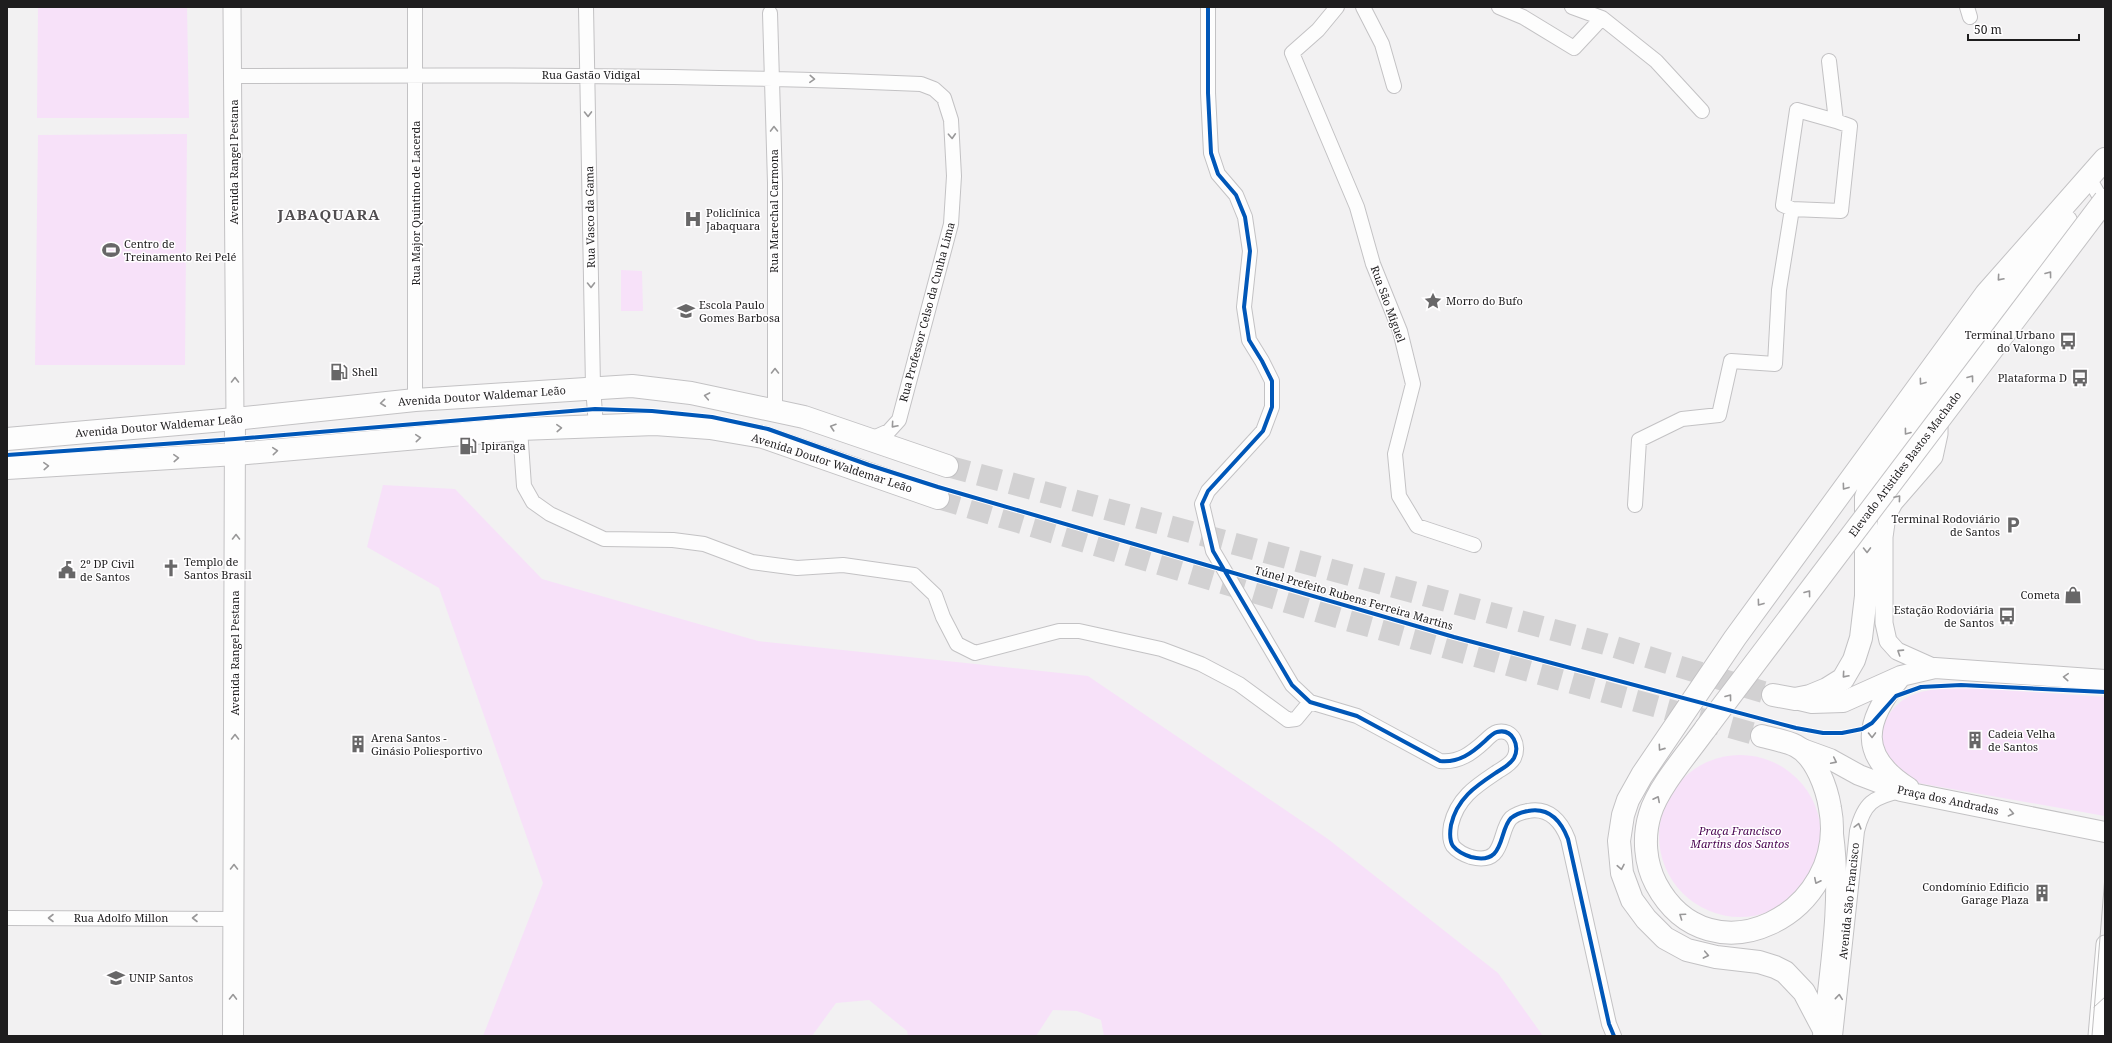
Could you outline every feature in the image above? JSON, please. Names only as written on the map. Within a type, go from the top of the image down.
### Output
[{"type":"main road","points":[[1827,1034],[1804,992],[1785,972],[1759,962],[1716,957],[1687,950],[1665,938],[1638,910],[1632,900],[1622,873],[1619,833],[1623,815],[1639,781],[1735,638],[1986,294],[2105,159]]},
{"type":"main road","points":[[1795,699],[1810,696],[1835,684],[1842,679],[1854,660],[1861,638],[1865,608],[1868,572],[1865,506],[1869,488],[1893,449],[2062,229],[2088,180]]},
{"type":"main road","name":"Elevado Aristides Bastos Machado","points":[[1833,830],[1829,850],[1817,882],[1809,894],[1789,914],[1765,926],[1746,931],[1711,929],[1681,916],[1670,906],[1654,878],[1646,845],[1650,813],[1658,796],[1706,728],[2105,200]]},
{"type":"main road","name":"Avenida Doutor Waldemar Leão","points":[[9,439],[235,419],[415,400],[593,387],[632,386],[674,391],[775,410],[871,439],[947,466]]},
{"type":"main road","name":"Avenida Rangel Pestana","points":[[233,1036],[235,419]]},
{"type":"main road","name":"Avenida Doutor Waldemar Leão","points":[[7,468],[236,454],[520,430],[655,424],[694,427],[763,437],[938,498]]},
{"type":"main road","points":[[1773,695],[1818,703],[1843,702],[1901,676],[1935,668],[2105,680]]},
{"type":"main road","points":[[1901,676],[1883,699],[1875,715],[1872,742],[1878,759],[1884,768],[1909,792]]},
{"type":"main road","points":[[1762,736],[1797,747],[1810,760],[1823,782],[1831,810],[1833,830]]},
{"type":"main road","name":"Praça dos Andradas","points":[[1797,747],[1830,759],[1859,775],[1909,792],[2105,832]]},
{"type":"main road","name":"Avenida São Francisco","points":[[1827,1034],[1837,891],[1837,860],[1833,830]]},
{"type":"street","name":"Avenida Rangel Pestana","points":[[232,7],[235,419]]},
{"type":"street","name":"Rua Major Quintino de Lacerda","points":[[415,7],[415,400]]},
{"type":"street","name":"Rua Vasco da Gama","points":[[586,7],[593,387],[596,426]]},
{"type":"street","points":[[1208,7],[1208,93],[1212,153],[1218,174],[1236,196],[1245,217],[1250,251],[1245,314],[1249,340],[1272,381],[1272,407],[1263,430],[1208,492],[1202,504],[1213,551],[1292,685],[1310,702],[1357,716],[1440,761],[1450,761],[1469,754],[1496,732],[1506,732],[1512,736],[1515,741],[1516,751],[1511,762],[1475,786],[1465,796],[1457,808],[1451,829],[1452,843],[1457,850],[1465,854],[1474,857],[1483,857],[1494,854],[1498,849],[1508,822],[1520,813],[1538,810],[1557,819],[1568,839],[1609,1024],[1614,1036]]},
{"type":"street","name":"Rua São Miguel","points":[[1336,7],[1318,30],[1292,53],[1357,207],[1373,264],[1400,331],[1412,384],[1395,454],[1399,496],[1417,526],[1474,545]]},
{"type":"street","points":[[1363,7],[1382,44],[1394,86]]},
{"type":"street","points":[[1499,7],[1523,16],[1574,48],[1602,18]]},
{"type":"street","points":[[1572,7],[1602,18],[1656,61],[1702,111]]},
{"type":"street","name":"Rua Marechal Carmona","points":[[770,13],[775,183],[775,410]]},
{"type":"street","points":[[1829,61],[1836,121]]},
{"type":"street","name":"Rua Gastão Vidigal","points":[[233,76],[587,74],[773,78],[921,84],[934,89],[944,98]]},
{"type":"street","name":"Rua Professor Celso da Cunha Lima","points":[[871,439],[889,431],[899,420],[951,224],[954,168],[951,120],[944,98]]},
{"type":"street","points":[[1797,110],[1836,121],[1850,126],[1842,211],[1792,209],[1783,206],[1797,110]]},
{"type":"street","points":[[2088,180],[2105,206]]},
{"type":"street","points":[[1635,505],[1638,440],[1682,419],[1719,415],[1731,361],[1775,364],[1778,297],[1792,209]]},
{"type":"street","points":[[1935,668],[1908,657],[1891,646],[1885,634],[1884,537],[1887,516],[1894,503],[1934,456],[1939,434],[1939,390]]},
{"type":"street","points":[[520,430],[524,486],[533,502],[550,514],[604,538],[674,540],[704,544],[752,562],[797,568],[843,565],[914,575],[935,594],[943,617],[957,644],[975,653],[1058,631],[1079,631],[1162,649],[1201,664],[1239,684],[1288,720],[1296,719],[1310,702]]},
{"type":"street","name":"Avenida São Francisco","points":[[1827,1034],[1858,826],[1864,811],[1870,804],[1885,795],[1909,792]]},
{"type":"street","name":"Rua Adolfo Millon","points":[[7,918],[234,919]]},
{"type":"street","points":[[2097,1036],[2103,982],[2105,944]]},
{"type":"green space","points":[[38,7],[187,7],[189,118],[37,118]]},
{"type":"green space","name":"Centro de Treinamento Rei Pelé","points":[[187,134],[185,365],[35,365],[38,135]]},
{"type":"green space","points":[[621,270],[642,271],[643,311],[621,311]]},
{"type":"green space","points":[[383,485],[455,489],[542,579],[758,641],[1088,676],[1328,839],[1498,973],[1543,1036],[1104,1036],[1101,1020],[1077,1011],[1053,1010],[1036,1036],[908,1036],[907,1031],[869,1000],[836,1003],[812,1036],[483,1036],[543,883],[439,588],[367,547]]},
{"type":"green space","points":[[1973,688],[2105,697],[2105,816],[1918,783],[1898,776],[1878,740],[1885,723],[1893,710],[1902,701],[1914,694],[1940,689]]},
{"type":"green space","name":"Praça Francisco Martins dos Santos","points":[[1732,755],[1748,755],[1764,758],[1778,764],[1798,778],[1808,791],[1818,812],[1821,836],[1818,860],[1808,881],[1798,894],[1785,904],[1764,914],[1748,917],[1732,917],[1716,914],[1702,908],[1688,899],[1677,888],[1668,874],[1662,860],[1659,844],[1659,828],[1662,812],[1668,798],[1677,784],[1688,773],[1702,764],[1716,758]]},
{"type":"tunnel","points":[[947,466],[1605,644],[1773,695]]},
{"type":"tunnel","points":[[938,498],[1347,620],[1762,736]]},
{"type":"tram line","points":[[2092,1036],[2105,876]]},
{"type":"tram line","points":[[2094,1007],[2105,997]]},
{"type":"cycle path","points":[[1208,7],[1208,93],[1211,153],[1218,174],[1236,195],[1245,217],[1250,251],[1244,307],[1249,340],[1272,381],[1272,407],[1263,431],[1208,491],[1202,504],[1213,551],[1292,685],[1310,702],[1357,716],[1440,761],[1459,759],[1475,749],[1491,735],[1496,733],[1503,731],[1511,735],[1514,739],[1516,748],[1514,758],[1510,763],[1475,788],[1463,800],[1458,807],[1451,825],[1450,836],[1452,844],[1457,850],[1471,857],[1490,857],[1496,852],[1507,824],[1511,818],[1517,814],[1535,810],[1542,811],[1548,813],[1558,821],[1568,839],[1609,1024],[1614,1036]]},
{"type":"cycle path","name":"Túnel Prefeito Rubens Ferreira Martins","points":[[7,455],[235,439],[595,409],[652,411],[712,417],[768,429],[869,465],[938,487],[1454,637],[1796,728],[1823,733],[1842,733],[1862,729],[1872,723],[1896,696],[1921,687],[1961,685],[2105,692]]},
{"type":"place","name":"Policlínica Jabaquara","points":[[693,219]]},
{"type":"place","name":"Centro de Treinamento Rei Pelé","points":[[111,250]]},
{"type":"place","name":"Morro do Bufo","points":[[1433,301]]},
{"type":"place","name":"Escola Paulo Gomes Barbosa","points":[[686,311]]},
{"type":"place","name":"Terminal Urbano do Valongo","points":[[2068,341]]},
{"type":"place","name":"Shell","points":[[339,372]]},
{"type":"place","name":"Plataforma D","points":[[2080,378]]},
{"type":"place","name":"Ipiranga","points":[[468,446]]},
{"type":"place","name":"Terminal Rodoviário de Santos","points":[[2013,525]]},
{"type":"place","name":"Templo de Santos Brasil","points":[[171,568]]},
{"type":"place","name":"2º DP Civil de Santos","points":[[67,570]]},
{"type":"place","name":"Cometa","points":[[2073,595]]},
{"type":"place","name":"Estação Rodoviária de Santos","points":[[2007,616]]},
{"type":"place","name":"Cadeia Velha de Santos","points":[[1975,740]]},
{"type":"place","name":"Arena Santos - Ginásio Poliesportivo","points":[[358,744]]},
{"type":"place","name":"Condomínio Edificio Garage Plaza","points":[[2042,893]]},
{"type":"place","name":"UNIP Santos","points":[[116,978]]},
{"type":"district","name":"JABAQUARA","points":[[329,215]]}]
